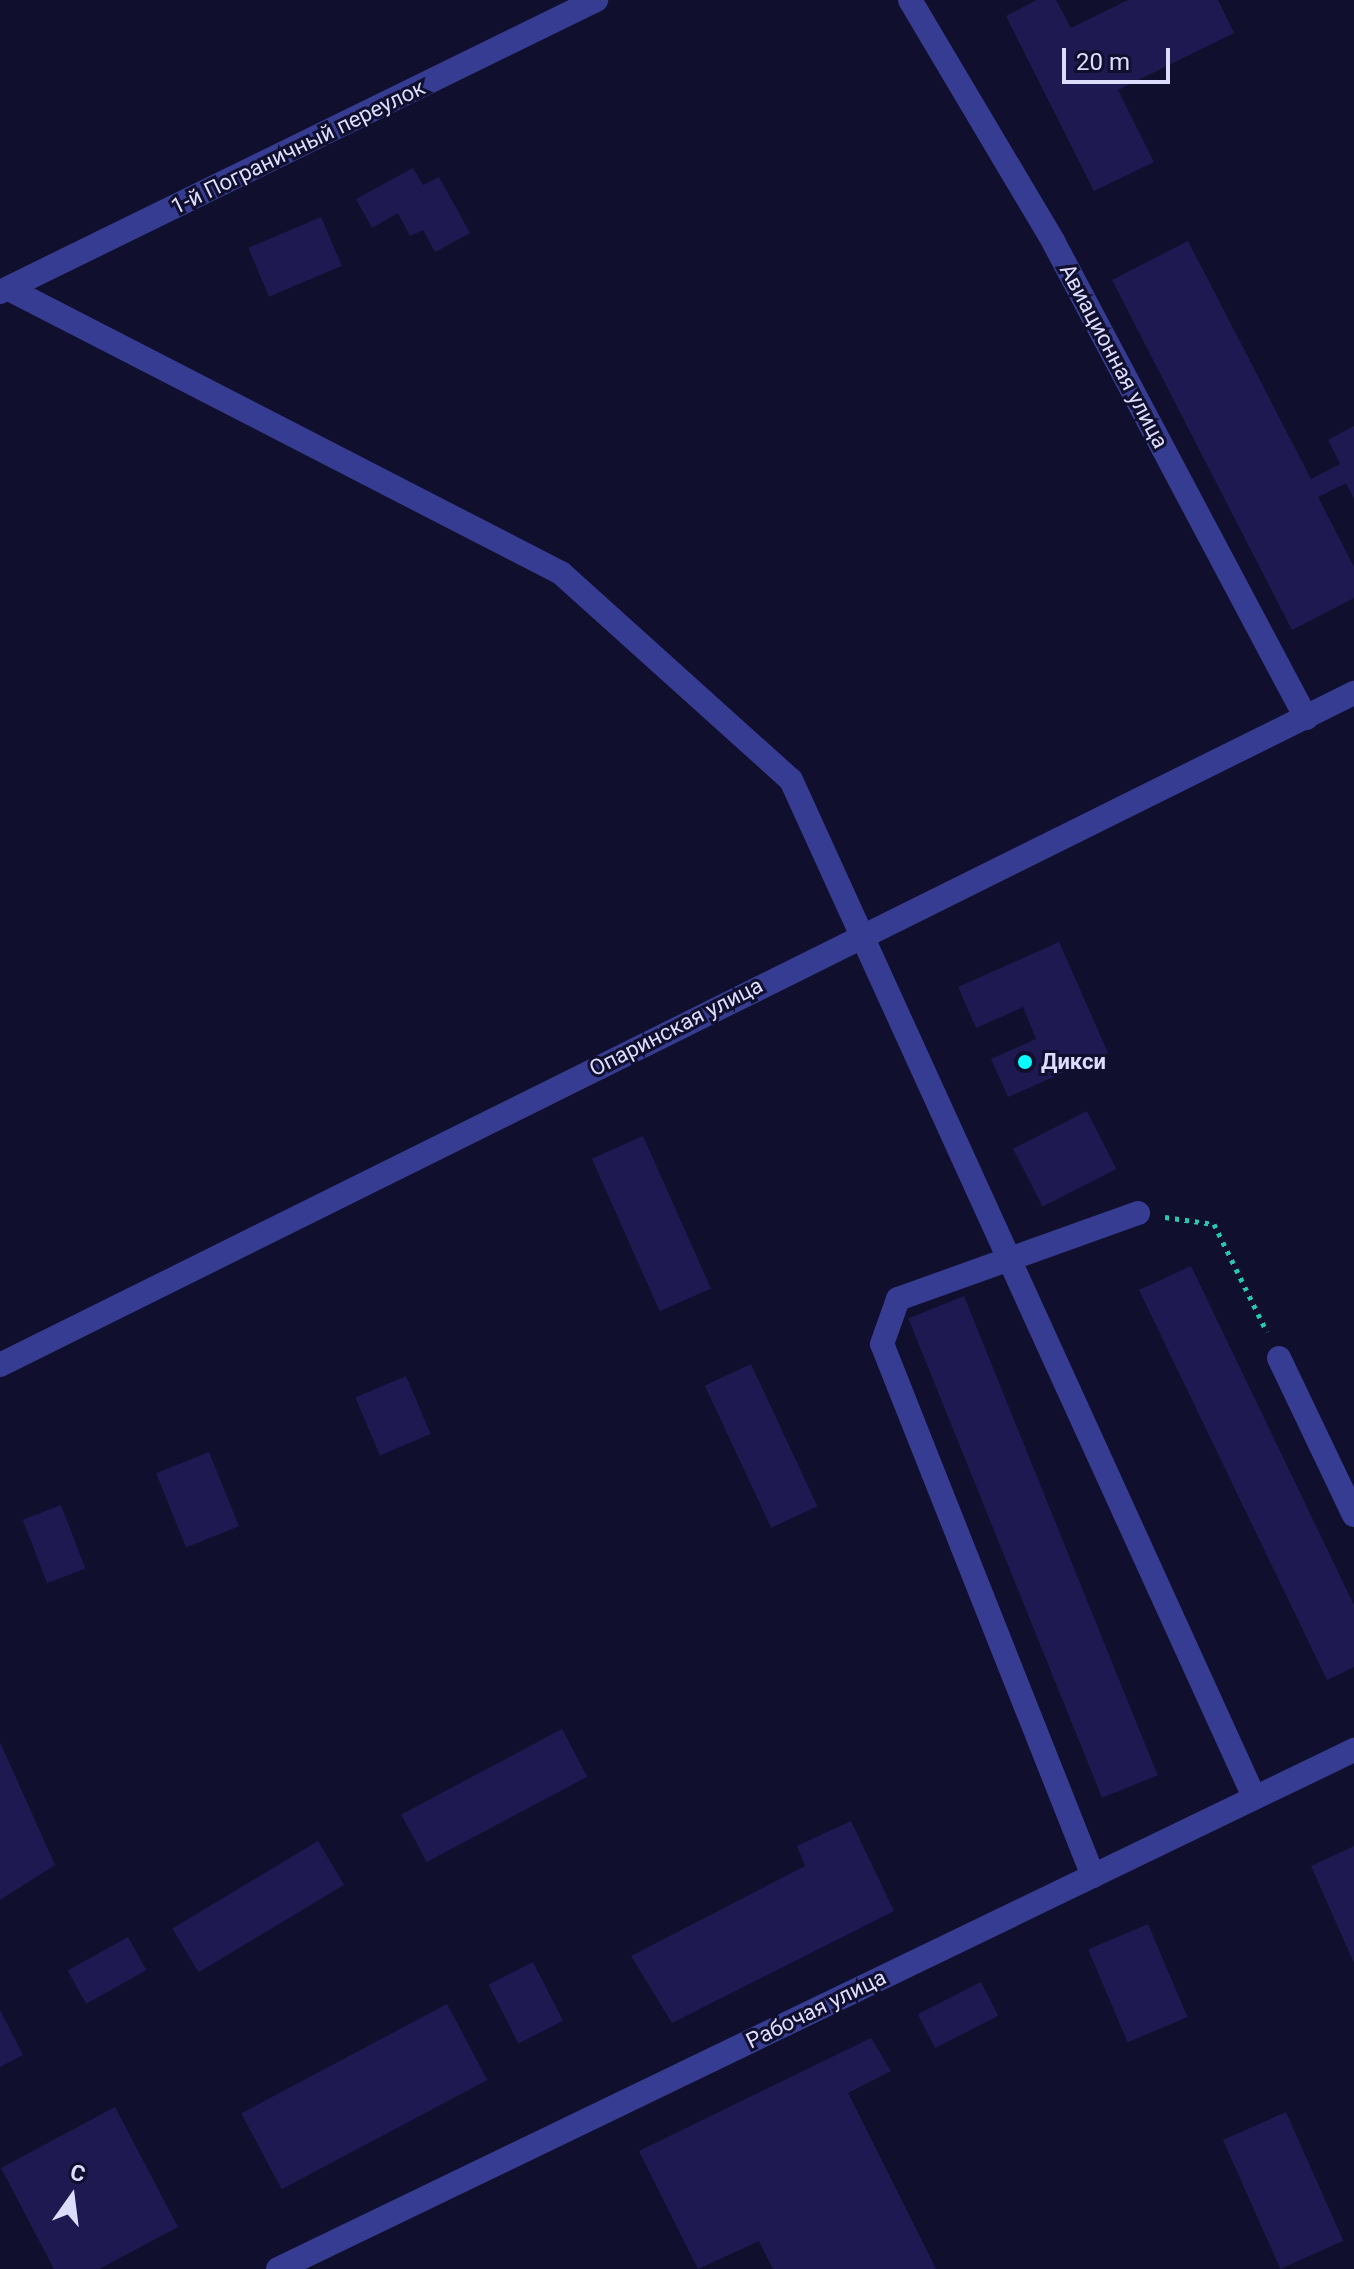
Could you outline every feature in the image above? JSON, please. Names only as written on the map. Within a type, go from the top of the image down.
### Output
[{"type":"street","name":"1-й Пограничный переулок","points":[[4,291],[596,0]]},
{"type":"street","name":"Авиационная улица","points":[[910,0],[1054,243],[1306,718]]},
{"type":"street","points":[[4,291],[561,573],[791,780],[1254,1797]]},
{"type":"street","name":"Опаринская улица","points":[[0,1365],[861,935],[1354,693]]},
{"type":"street","points":[[1093,1876],[882,1344],[898,1299],[1138,1213]]},
{"type":"street","points":[[1279,1358],[1354,1515]]},
{"type":"street","name":"Рабочая улица","points":[[278,2269],[1354,1750]]},
{"type":"path","points":[[1138,1213],[1214,1224],[1279,1358]]},
{"type":"building","points":[[1037,0],[1056,0],[1071,28],[1128,0],[1218,0],[1234,33],[1118,90],[1154,162],[1094,191],[1006,16]]},
{"type":"building","points":[[413,168],[423,185],[439,177],[470,233],[435,252],[423,230],[410,236],[398,213],[372,228],[356,199]]},
{"type":"building","points":[[321,217],[342,266],[269,297],[248,248]]},
{"type":"building","points":[[1188,241],[1311,479],[1340,464],[1328,440],[1354,426],[1354,499],[1346,483],[1318,497],[1354,567],[1354,598],[1292,630],[1112,280]]},
{"type":"building","points":[[1059,942],[1108,1053],[1008,1097],[991,1059],[1036,1039],[1023,1007],[976,1028],[958,987]]},
{"type":"building","points":[[1087,1111],[1117,1169],[1043,1207],[1013,1149]]},
{"type":"building","points":[[643,1136],[711,1289],[660,1311],[592,1159]]},
{"type":"building","points":[[1191,1266],[1354,1605],[1354,1667],[1327,1680],[1139,1290]]},
{"type":"building","points":[[964,1296],[1158,1775],[1102,1798],[908,1318]]},
{"type":"building","points":[[751,1364],[817,1506],[771,1528],[705,1386]]},
{"type":"building","points":[[406,1376],[431,1434],[380,1455],[355,1397]]},
{"type":"building","points":[[209,1452],[239,1526],[186,1548],[156,1473]]},
{"type":"building","points":[[61,1505],[85,1568],[47,1583],[23,1520]]},
{"type":"building","points":[[562,1729],[587,1777],[427,1862],[401,1814]]},
{"type":"building","points":[[0,1742],[55,1865],[0,1900]]},
{"type":"building","points":[[851,1821],[894,1911],[672,2023],[631,1956],[805,1866],[797,1846]]},
{"type":"building","points":[[318,1841],[344,1885],[199,1972],[172,1929]]},
{"type":"building","points":[[1354,1846],[1354,1963],[1311,1866]]},
{"type":"building","points":[[1148,1924],[1187,2017],[1128,2042],[1088,1949]]},
{"type":"building","points":[[128,1937],[146,1970],[86,2004],[68,1970]]},
{"type":"building","points":[[533,1962],[563,2021],[518,2044],[488,1985]]},
{"type":"building","points":[[981,1982],[998,2016],[935,2048],[918,2014]]},
{"type":"building","points":[[447,2004],[487,2080],[282,2189],[241,2113]]},
{"type":"building","points":[[0,2010],[23,2055],[0,2067]]},
{"type":"building","points":[[871,2038],[891,2071],[848,2093],[936,2269],[773,2269],[759,2241],[698,2269],[639,2151]]},
{"type":"building","points":[[115,2107],[178,2227],[99,2269],[54,2269],[1,2168]]},
{"type":"building","points":[[1286,2112],[1343,2241],[1280,2269],[1223,2140]]},
{"type":"place","name":"Дикси","points":[[1025,1062]]}]
